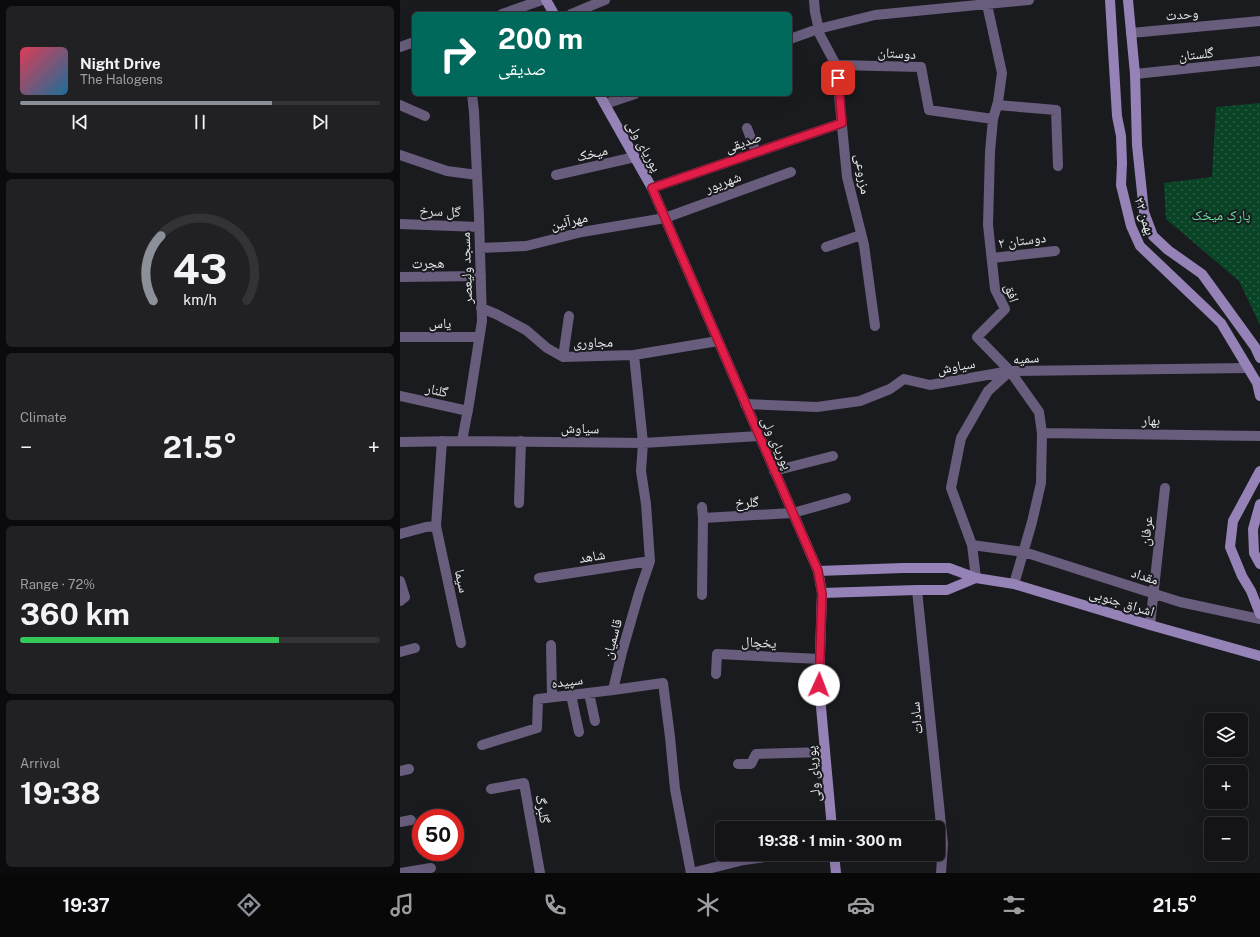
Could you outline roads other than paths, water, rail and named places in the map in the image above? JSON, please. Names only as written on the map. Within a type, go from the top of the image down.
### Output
[{"type":"main road","points":[[546,0],[553,12]]},
{"type":"main road","name":"۲۲ بهمن","points":[[1110,0],[1122,163],[1121,185],[1131,226],[1140,246],[1221,323],[1257,383],[1260,396]]},
{"type":"main road","name":"۲۲ بهمن","points":[[1128,0],[1135,74],[1137,145],[1144,212],[1153,236],[1168,250],[1202,274],[1255,347],[1260,358]]},
{"type":"main road","name":"پوریای ولی","points":[[600,96],[652,188],[818,571],[822,594],[819,685],[831,821]]},
{"type":"main road","points":[[1260,471],[1233,522],[1230,547],[1260,614]]},
{"type":"main road","points":[[1259,509],[1253,529],[1254,554],[1260,564]]},
{"type":"main road","name":"اشراق جنوبی","points":[[818,571],[949,568],[976,578],[1014,584],[1260,656]]},
{"type":"main road","points":[[822,594],[946,590],[976,578]]},
{"type":"main road","points":[[835,861],[836,873]]},
{"type":"street","points":[[508,12],[542,0]]},
{"type":"street","points":[[576,12],[605,0]]},
{"type":"street","name":"مزروعی","points":[[814,0],[820,35],[836,65],[848,177],[861,235],[875,326]]},
{"type":"street","points":[[792,38],[818,28],[875,15],[986,2],[1029,0]]},
{"type":"street","name":"افق","points":[[986,2],[1002,73],[997,105],[992,119],[988,225],[995,289],[1005,309],[977,337],[1010,371],[1039,412],[1042,432],[1041,483],[1024,552],[1014,584]]},
{"type":"street","name":"وحدت","points":[[1131,33],[1260,21]]},
{"type":"street","points":[[400,47],[412,43]]},
{"type":"street","name":"گلستان","points":[[1135,74],[1260,61]]},
{"type":"street","name":"دوستان","points":[[836,65],[921,67],[929,110],[992,119]]},
{"type":"street","name":"مسجد ولیعصر","points":[[462,440],[482,321],[477,175],[472,96]]},
{"type":"street","points":[[605,104],[629,96]]},
{"type":"street","points":[[400,105],[425,116]]},
{"type":"street","points":[[997,105],[1056,110],[1058,166]]},
{"type":"street","name":"صدیقی","points":[[652,188],[842,123]]},
{"type":"street","points":[[747,128],[756,152]]},
{"type":"street","points":[[400,155],[447,171],[477,175]]},
{"type":"street","name":"میخک","points":[[556,175],[635,157]]},
{"type":"street","name":"شهریور","points":[[665,218],[791,172]]},
{"type":"street","name":"مهرآئین","points":[[480,248],[526,246],[582,232],[665,218]]},
{"type":"street","name":"گل سرخ","points":[[400,224],[479,227]]},
{"type":"street","points":[[826,247],[861,235]]},
{"type":"street","name":"دوستان ۲","points":[[992,258],[1055,250]]},
{"type":"street","name":"هجرت","points":[[400,277],[481,276]]},
{"type":"street","name":"مجاوری","points":[[481,308],[526,330],[547,348],[563,357],[634,355],[718,341]]},
{"type":"street","points":[[563,357],[569,316]]},
{"type":"street","name":"یاس","points":[[400,337],[480,337]]},
{"type":"street","name":"قاسمیان","points":[[613,690],[622,652],[650,561],[646,504],[641,471],[644,443],[634,355]]},
{"type":"street","name":"سمیه","points":[[976,578],[972,545],[951,488],[961,438],[988,391],[1010,371],[1248,368]]},
{"type":"street","name":"سیاوش","points":[[745,404],[818,406],[860,401],[890,389],[904,378],[930,385],[1010,371]]},
{"type":"street","name":"گلنار","points":[[400,396],[468,411]]},
{"type":"street","name":"بهار","points":[[1042,432],[1260,436]]},
{"type":"street","name":"سیاوش","points":[[400,442],[462,440],[644,443],[759,436]]},
{"type":"street","name":"سیما","points":[[442,441],[436,526],[461,642]]},
{"type":"street","points":[[519,503],[521,441]]},
{"type":"street","points":[[774,471],[833,456]]},
{"type":"street","name":"عرفان","points":[[1150,625],[1165,488]]},
{"type":"street","name":"گلرخ","points":[[703,518],[793,513],[846,498]]},
{"type":"street","points":[[702,507],[702,595]]},
{"type":"street","points":[[400,534],[436,526]]},
{"type":"street","name":"مقداد","points":[[972,545],[1024,552],[1180,602],[1260,619]]},
{"type":"street","name":"شاهد","points":[[539,578],[650,561]]},
{"type":"street","points":[[400,581],[405,597],[400,601]]},
{"type":"street","name":"سادات","points":[[917,590],[938,821]]},
{"type":"street","points":[[551,645],[552,697]]},
{"type":"street","points":[[400,652],[415,648]]},
{"type":"street","name":"یخچال","points":[[716,674],[717,654],[820,659]]},
{"type":"street","points":[[613,690],[663,683],[675,789],[691,873],[740,861]]},
{"type":"street","name":"سپیده","points":[[482,745],[537,728],[538,699],[613,690]]},
{"type":"street","points":[[589,693],[595,721]]},
{"type":"street","points":[[571,695],[579,732]]},
{"type":"street","points":[[738,764],[750,764],[756,754],[825,752]]},
{"type":"street","name":"گلبرگ","points":[[491,789],[524,783],[540,873]]},
{"type":"street","points":[[400,822],[411,820]]},
{"type":"street","name":"سادات","points":[[941,861],[941,873]]},
{"type":"street","points":[[400,873],[431,868]]},
{"type":"park label","name":"پارک میخک","points":[[1221,215]]}]
